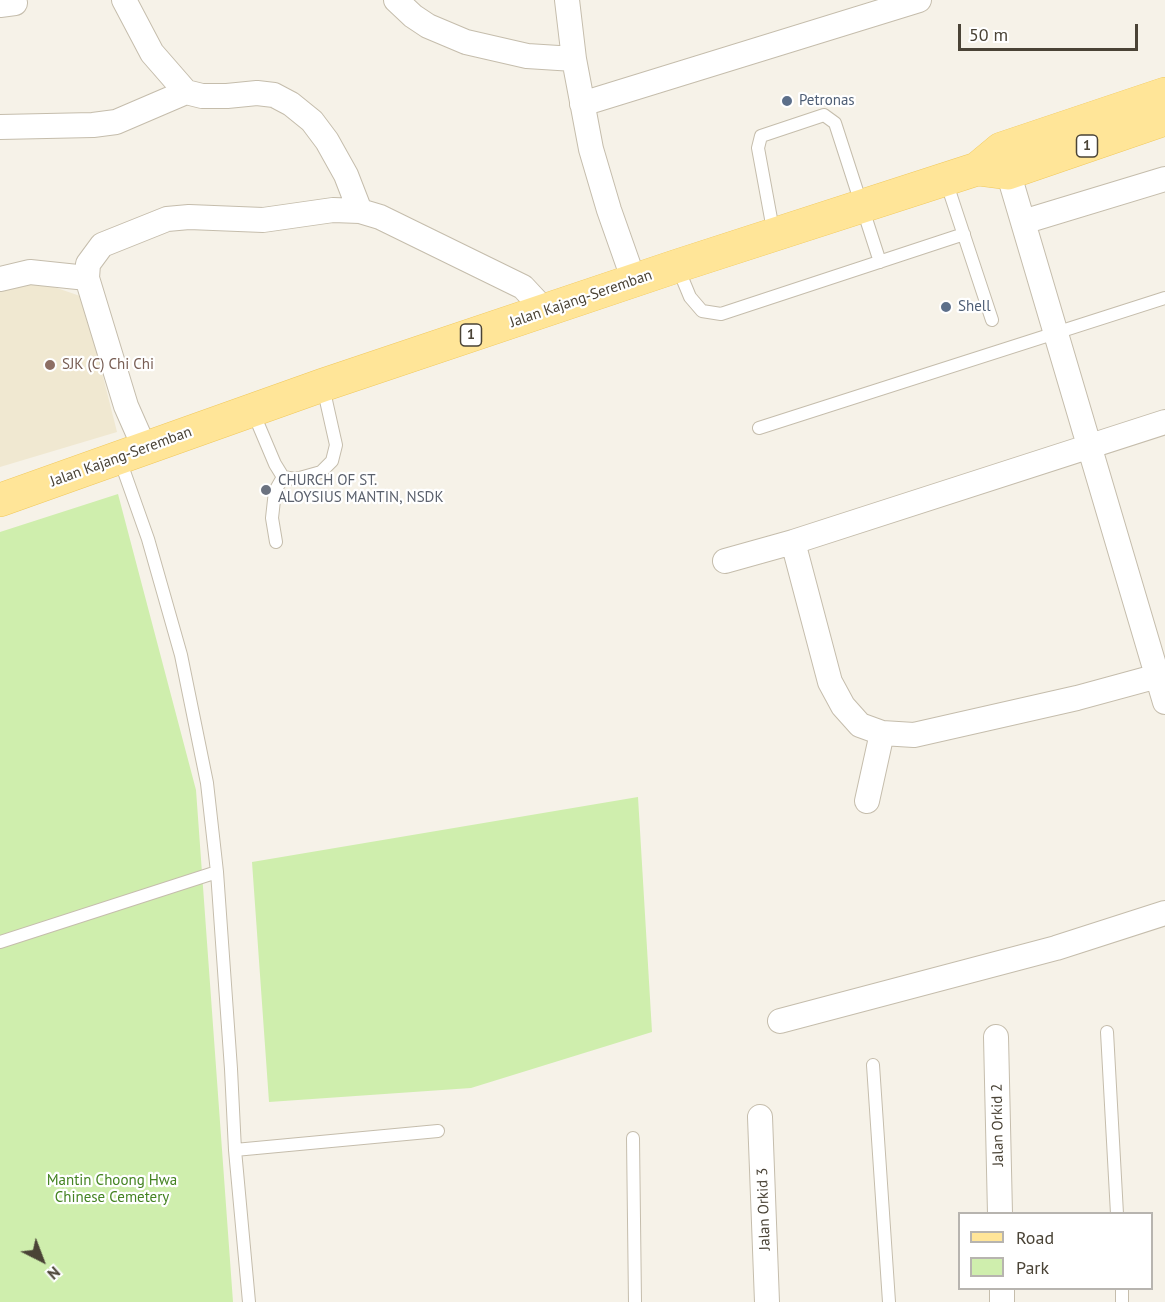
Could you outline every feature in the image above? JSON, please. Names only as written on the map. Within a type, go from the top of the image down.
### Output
[{"type":"main road","points":[[995,164],[1165,94]]},
{"type":"main road","name":"Jalan Kajang-Seremban","points":[[0,500],[322,385],[677,266],[995,164],[1165,119]]},
{"type":"street","points":[[124,0],[152,53],[186,92],[202,96],[257,93],[273,95],[291,104],[312,121],[327,141],[346,175],[360,211]]},
{"type":"street","points":[[396,0],[412,16],[428,26],[466,42],[526,57],[574,59]]},
{"type":"street","points":[[567,0],[574,59],[591,149],[634,281]]},
{"type":"street","points":[[582,104],[919,0]]},
{"type":"street","points":[[0,127],[93,125],[116,122],[186,92]]},
{"type":"street","points":[[995,164],[1023,222],[1089,448],[1161,675],[1165,702]]},
{"type":"street","points":[[1023,222],[1165,179]]},
{"type":"street","points":[[132,454],[126,406],[87,278],[88,264],[102,245],[167,219],[189,217],[263,220],[333,210],[360,211],[380,218],[523,287],[537,301],[541,312]]},
{"type":"street","points":[[0,279],[30,272],[87,278]]},
{"type":"street","points":[[725,561],[793,542],[1165,422]]},
{"type":"street","points":[[793,542],[830,682],[843,705],[860,725],[882,734],[914,735],[1077,698],[1161,675]]},
{"type":"street","points":[[867,801],[882,734]]},
{"type":"street","points":[[780,1021],[1056,948],[1165,913]]},
{"type":"street","name":"Jalan Orkid 2","points":[[996,1037],[1000,1212]]},
{"type":"street","name":"Jalan Orkid 3","points":[[760,1117],[767,1302]]},
{"type":"lane","points":[[774,235],[758,148],[761,136],[824,115],[835,123],[880,261]]},
{"type":"lane","points":[[946,179],[992,320]]},
{"type":"lane","points":[[677,266],[690,297],[702,311],[721,314],[964,234]]},
{"type":"lane","points":[[759,428],[1165,298]]},
{"type":"lane","points":[[253,411],[275,464],[283,477],[296,479],[321,472],[332,461],[336,445],[322,385]]},
{"type":"lane","points":[[132,454],[147,539],[181,655],[207,783],[249,1302]]},
{"type":"lane","points":[[276,542],[272,518],[275,491],[283,477]]},
{"type":"lane","points":[[0,942],[216,872]]},
{"type":"lane","points":[[1107,1032],[1117,1212]]},
{"type":"lane","points":[[873,1065],[889,1302]]},
{"type":"lane","points":[[235,1150],[438,1131]]},
{"type":"lane","points":[[633,1138],[635,1302]]},
{"type":"shaded area","name":"SJK (C) Chi Chi","points":[[31,279],[83,297],[117,432],[0,467],[0,290]]},
{"type":"green space","name":"Mantin Choong Hwa Chinese Cemetery","points":[[118,494],[196,790],[233,1302],[0,1302],[0,532]]},
{"type":"green space","points":[[638,797],[652,1032],[471,1088],[269,1102],[252,862]]},
{"type":"place","name":"Petronas","points":[[787,101]]},
{"type":"place","name":"Shell","points":[[946,307]]},
{"type":"place","name":"SJK (C) Chi Chi","points":[[50,365]]},
{"type":"place","name":"CHURCH OF ST. ALOYSIUS MANTIN, NSDK","points":[[266,490]]}]
